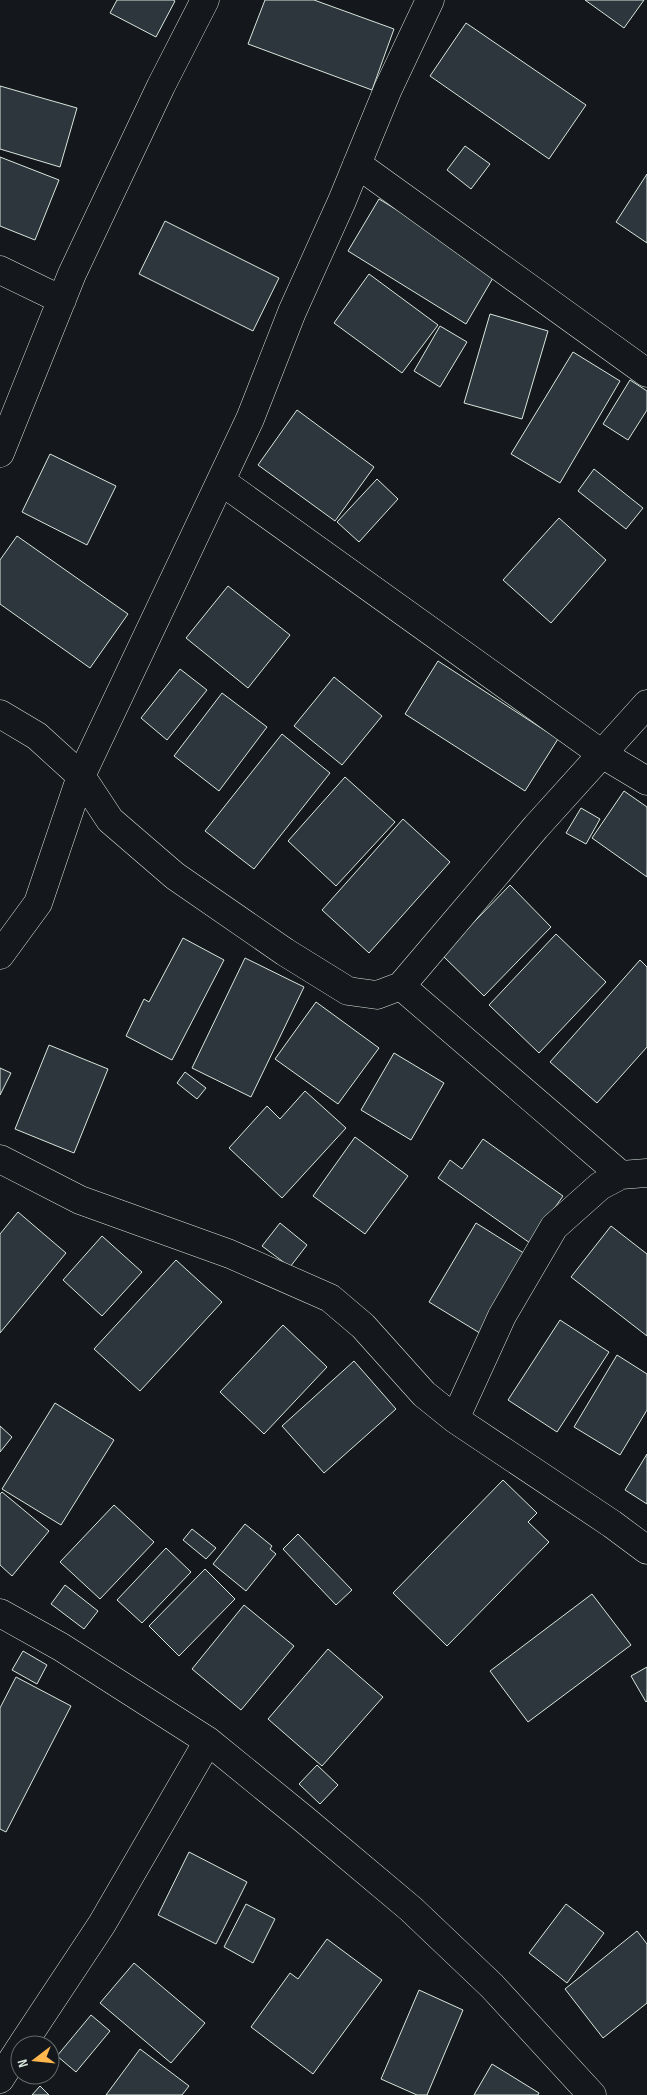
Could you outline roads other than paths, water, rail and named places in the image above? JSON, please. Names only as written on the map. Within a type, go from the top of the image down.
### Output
[{"type":"street","points":[[0,453],[72,274],[161,86],[205,0]]},
{"type":"street","points":[[0,955],[38,903],[81,776],[250,419],[292,312],[388,89],[430,0]]},
{"type":"street","points":[[357,164],[647,373]]},
{"type":"street","points":[[0,270],[62,300]]},
{"type":"street","points":[[221,481],[602,754],[647,781]]},
{"type":"street","points":[[0,714],[37,736],[81,776],[110,820],[174,876],[285,952],[348,990],[377,995],[401,986],[536,827],[647,704]]},
{"type":"street","points":[[401,986],[634,1174]]},
{"type":"street","points":[[0,1159],[80,1200],[230,1254],[330,1298],[363,1326],[424,1394],[456,1419],[612,1524],[647,1550]]},
{"type":"street","points":[[456,1419],[502,1316],[554,1227],[600,1186],[634,1174]]},
{"type":"street","points":[[0,1612],[61,1647],[208,1741],[411,1909],[492,1986],[592,2095]]},
{"type":"street","points":[[29,2035],[102,1924],[208,1741]]},
{"type":"street","points":[[0,2079],[10,2064]]}]
